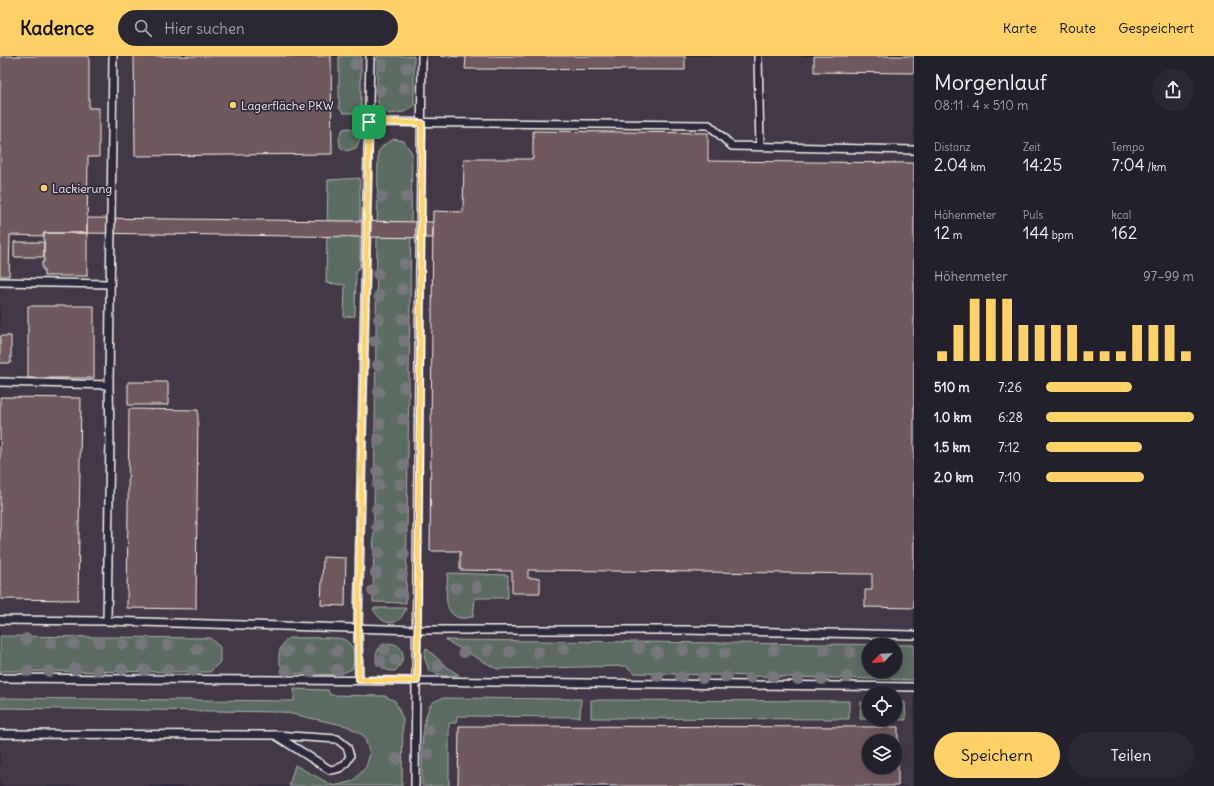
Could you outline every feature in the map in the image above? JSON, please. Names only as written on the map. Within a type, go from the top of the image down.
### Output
[{"type":"lane","points":[[107,621],[113,56]]},
{"type":"lane","points":[[359,680],[358,629],[370,56]]},
{"type":"lane","points":[[416,786],[422,56]]},
{"type":"lane","points":[[758,56],[760,147]]},
{"type":"lane","points":[[369,122],[709,125],[732,146],[914,150]]},
{"type":"lane","points":[[0,282],[110,284]]},
{"type":"lane","points":[[0,382],[109,385]]},
{"type":"lane","points":[[0,620],[107,621],[417,630],[684,630],[914,635]]},
{"type":"lane","points":[[0,678],[359,680],[914,687]]},
{"type":"lane","points":[[0,734],[275,735],[337,738],[347,747],[350,756],[346,764],[339,769],[330,770],[275,735]]},
{"type":"shaded area","points":[[0,56],[914,56],[914,786],[0,786]]},
{"type":"green space","points":[[339,56],[361,56],[361,108],[355,113],[344,113],[339,108]]},
{"type":"green space","points":[[377,56],[414,56],[414,106],[404,112],[389,114],[379,105],[377,99]]},
{"type":"green space","points":[[350,128],[361,137],[356,148],[347,151],[340,147],[339,137],[343,129]]},
{"type":"green space","points":[[394,139],[404,141],[412,153],[406,603],[373,602],[378,152],[384,145]]},
{"type":"green space","points":[[360,178],[360,266],[356,272],[355,316],[344,317],[345,285],[326,283],[328,180]]},
{"type":"green space","points":[[448,573],[508,575],[508,598],[475,598],[473,617],[460,618],[450,611],[446,599]]},
{"type":"green space","points":[[373,608],[406,608],[403,615],[399,619],[390,623],[381,619]]},
{"type":"green space","points":[[0,636],[210,638],[220,647],[220,662],[210,672],[0,671]]},
{"type":"green space","points":[[289,638],[343,639],[353,648],[354,661],[352,669],[338,675],[287,673],[281,665],[279,655],[282,646]]},
{"type":"green space","points":[[445,640],[862,644],[862,678],[902,678],[902,645],[914,645],[914,680],[634,673],[626,666],[497,669]]},
{"type":"green space","points":[[388,643],[398,646],[403,653],[402,662],[395,671],[383,668],[376,660],[378,650]]},
{"type":"green space","points":[[426,648],[447,667],[459,675],[443,676],[429,671],[424,656]]},
{"type":"green space","points":[[294,689],[328,690],[330,695],[385,696],[395,701],[403,719],[402,786],[334,786],[353,781],[366,767],[370,754],[364,736],[347,726],[282,712],[0,708],[0,698],[294,701]]},
{"type":"green space","points":[[444,698],[581,699],[580,717],[457,716],[456,723],[449,723],[449,786],[422,786],[422,746],[426,716],[433,702]]},
{"type":"green space","points":[[591,700],[849,701],[849,719],[591,718]]},
{"type":"green space","points":[[861,702],[862,702],[862,719],[860,719]]},
{"type":"green space","points":[[902,702],[905,702],[906,720],[902,720]]},
{"type":"green space","points":[[295,765],[334,786],[289,786]]},
{"type":"building","name":"Lackierung","points":[[0,56],[89,56],[89,108],[99,108],[99,157],[88,157],[87,233],[44,233],[44,236],[10,235],[9,276],[0,276]]},
{"type":"building","name":"Lagerfläche PKW","points":[[134,56],[331,56],[332,154],[135,156]]},
{"type":"building","points":[[440,56],[685,56],[685,70],[465,69],[466,57]]},
{"type":"building","points":[[814,56],[914,56],[914,73],[814,72]]},
{"type":"building","points":[[533,131],[708,133],[708,161],[914,163],[914,608],[865,607],[865,590],[872,590],[872,574],[528,570],[528,578],[540,578],[540,593],[512,593],[512,571],[460,570],[460,551],[430,551],[433,211],[463,212],[464,159],[533,159]]},
{"type":"building","points":[[87,218],[433,222],[433,238],[87,233]]},
{"type":"building","points":[[44,233],[87,233],[87,276],[44,276],[42,262],[44,262]]},
{"type":"building","points":[[14,242],[44,242],[44,257],[14,257]]},
{"type":"building","points":[[28,306],[94,306],[94,378],[28,378]]},
{"type":"building","points":[[0,336],[11,336],[11,363],[0,363]]},
{"type":"building","points":[[128,382],[168,382],[168,405],[128,405]]},
{"type":"building","points":[[0,397],[81,398],[78,600],[0,599]]},
{"type":"building","points":[[129,409],[198,410],[196,609],[127,608]]},
{"type":"building","points":[[323,557],[346,558],[345,606],[321,605]]},
{"type":"building","points":[[459,726],[898,727],[898,734],[862,734],[862,774],[898,774],[898,786],[458,786]]},
{"type":"place","name":"Lagerfläche PKW","points":[[233,105]]},
{"type":"place","name":"Lackierung","points":[[44,188]]},
{"type":"route","points":[[369,122],[422,123],[417,681],[359,680],[358,629],[369,122]]}]
